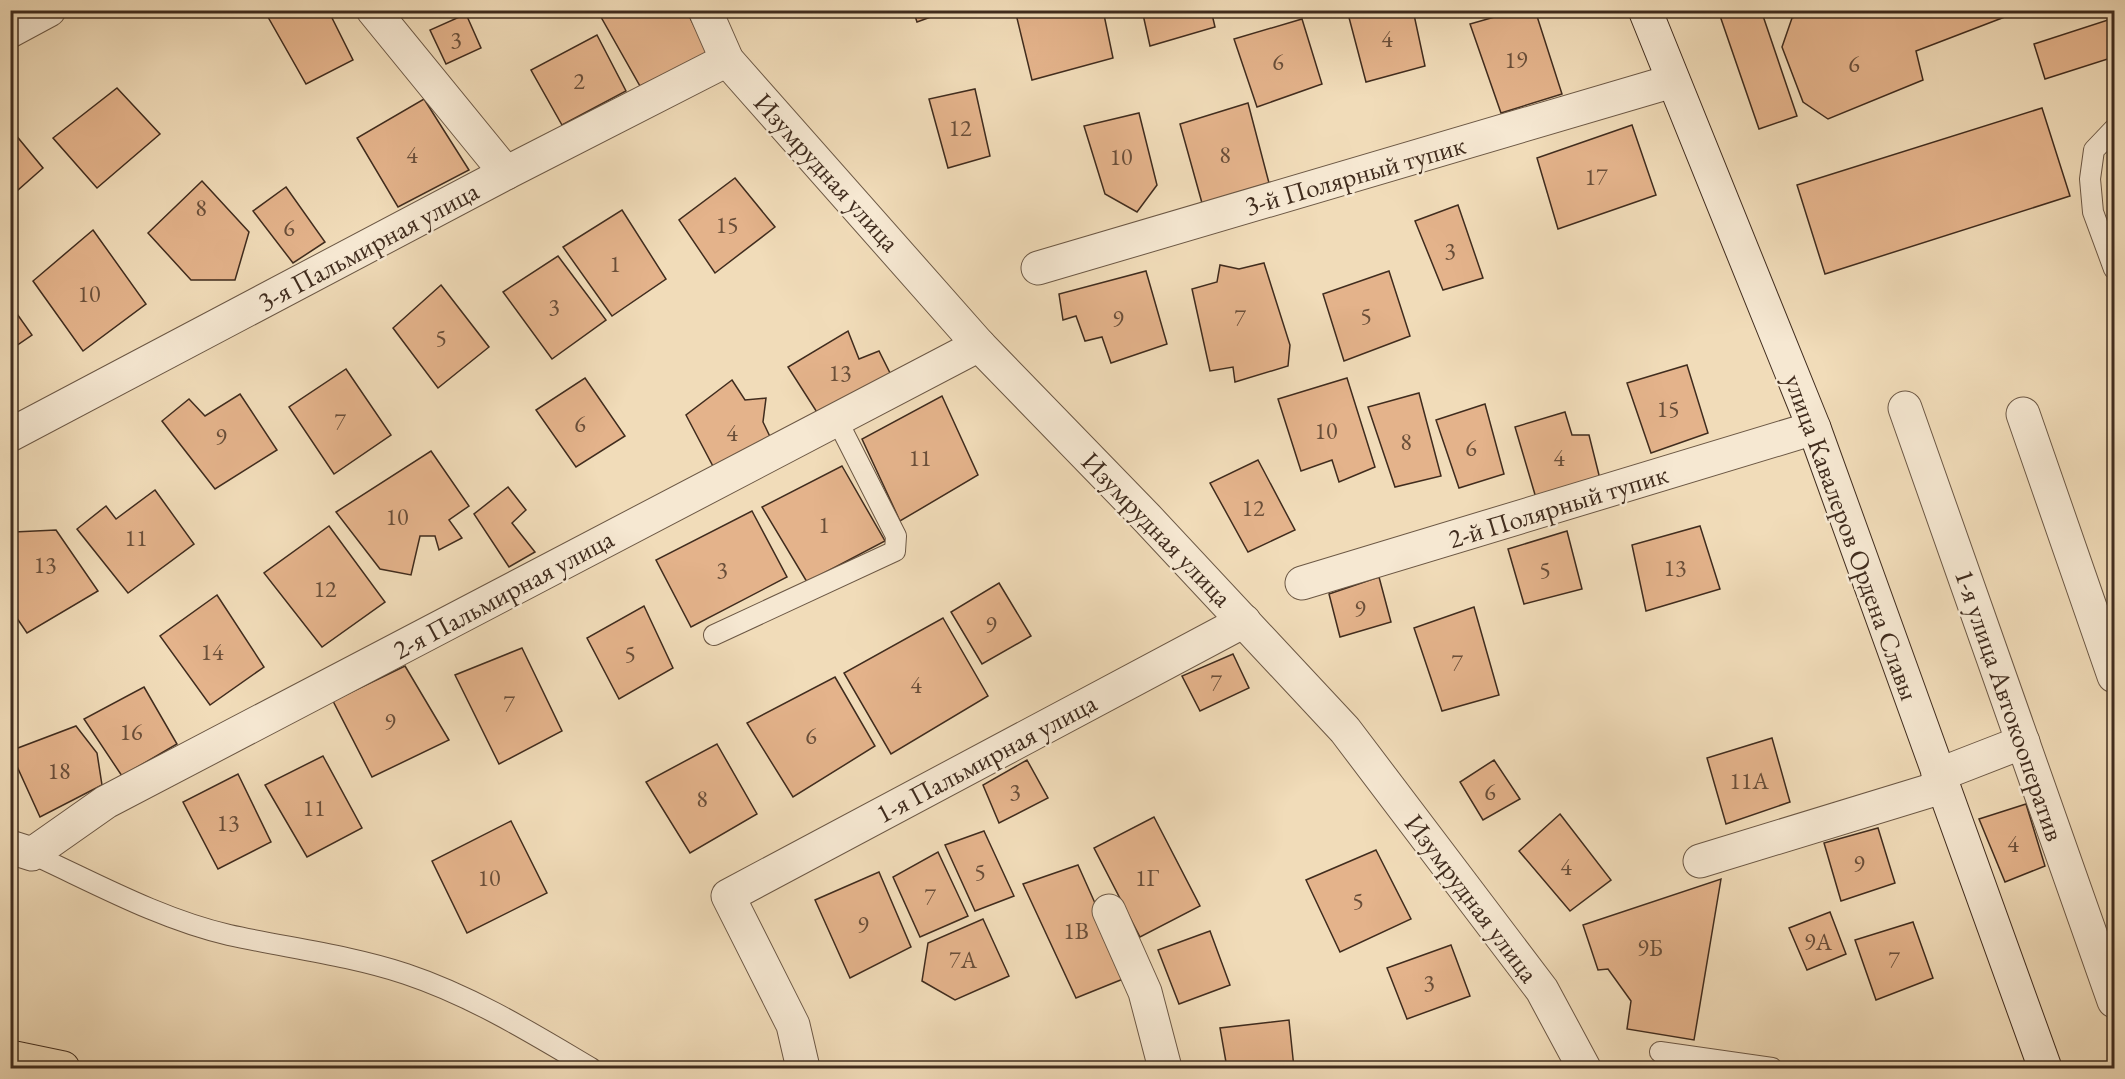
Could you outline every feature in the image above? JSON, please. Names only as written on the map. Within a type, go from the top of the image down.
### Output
[{"type":"main road","points":[[10,1057],[63,1068]]},
{"type":"street","points":[[10,31],[49,10]]},
{"type":"street","points":[[373,10],[506,173]]},
{"type":"street","name":"Изумрудная улица","points":[[705,10],[727,60],[980,345],[1345,730],[1542,990],[1584,1068]]},
{"type":"street","name":"улица Кавалеров Ордена Славы","points":[[1646,10],[1814,428],[2045,1068]]},
{"type":"street","name":"3-я Пальмирная улица","points":[[10,435],[506,173],[727,60]]},
{"type":"street","name":"3-й Полярный тупик","points":[[1038,268],[1673,81]]},
{"type":"street","name":"2-я Пальмирная улица","points":[[21,850],[106,802],[980,345]]},
{"type":"street","name":"1-я улица Автокооператив","points":[[1905,408],[2115,1002]]},
{"type":"street","points":[[2023,414],[2115,676]]},
{"type":"street","name":"2-й Полярный тупик","points":[[1302,583],[1814,428]]},
{"type":"street","name":"1-я Пальмирная улица","points":[[803,1068],[793,1025],[728,896],[1244,621]]},
{"type":"street","points":[[1700,861],[1940,781],[2023,742]]},
{"type":"street","points":[[1109,911],[1145,992],[1165,1068]]},
{"type":"lane","points":[[2115,129],[2094,150],[2090,179],[2093,212],[2115,269]]},
{"type":"lane","points":[[714,635],[895,551],[896,536],[837,420]]},
{"type":"lane","points":[[21,850],[139,904],[227,934],[342,956],[407,974],[496,1013],[591,1068]]},
{"type":"lane","points":[[1660,1052],[1772,1068]]},
{"type":"building","points":[[264,10],[328,10],[353,60],[306,84]]},
{"type":"building","points":[[597,10],[686,10],[708,53],[640,86]]},
{"type":"building","points":[[913,10],[950,10],[917,22]]},
{"type":"building","points":[[1015,10],[1103,10],[1113,58],[1032,80]]},
{"type":"building","points":[[1142,10],[1211,10],[1215,27],[1150,46]]},
{"type":"building","points":[[1251,10],[1267,10],[1252,15]]},
{"type":"building","points":[[1347,10],[1413,10],[1425,66],[1366,82]]},
{"type":"building","points":[[1519,10],[1535,10],[1562,94],[1501,113],[1470,24]]},
{"type":"building","points":[[1718,10],[1761,10],[1797,116],[1759,129]]},
{"type":"building","points":[[1815,10],[2023,10],[1916,51],[1923,80],[1828,119],[1803,102],[1782,47],[1792,18]]},
{"type":"building","points":[[466,14],[481,48],[446,64],[430,30]]},
{"type":"building","points":[[2114,18],[2114,57],[2045,79],[2034,44]]},
{"type":"building","points":[[1302,19],[1322,84],[1257,107],[1234,39]]},
{"type":"building","points":[[597,35],[626,91],[562,125],[531,70]]},
{"type":"building","points":[[117,88],[160,134],[97,188],[53,138]]},
{"type":"building","points":[[975,89],[990,156],[948,168],[929,99]]},
{"type":"building","points":[[424,99],[469,170],[398,207],[357,138]]},
{"type":"building","points":[[1248,103],[1269,183],[1202,203],[1180,124]]},
{"type":"building","points":[[2042,108],[2070,196],[1825,274],[1797,185]]},
{"type":"building","points":[[1139,113],[1157,185],[1137,212],[1105,194],[1084,126]]},
{"type":"building","points":[[1632,125],[1656,195],[1558,229],[1537,158]]},
{"type":"building","points":[[10,128],[43,168],[10,197]]},
{"type":"building","points":[[735,178],[775,227],[715,273],[679,220]]},
{"type":"building","points":[[202,181],[249,232],[235,280],[191,280],[148,233]]},
{"type":"building","points":[[286,187],[325,242],[293,263],[253,211]]},
{"type":"building","points":[[1458,205],[1483,278],[1443,290],[1415,221]]},
{"type":"building","points":[[622,210],[666,279],[612,316],[563,247]]},
{"type":"building","points":[[93,230],[146,304],[83,351],[33,281]]},
{"type":"building","points":[[558,256],[606,320],[552,359],[503,292]]},
{"type":"building","points":[[1264,263],[1290,345],[1288,366],[1235,382],[1233,367],[1210,371],[1192,289],[1217,282],[1220,265],[1239,269]]},
{"type":"building","points":[[1146,271],[1167,344],[1111,363],[1102,337],[1085,341],[1076,316],[1063,320],[1059,294]]},
{"type":"building","points":[[1389,271],[1410,336],[1344,361],[1323,294]]},
{"type":"building","points":[[441,285],[489,347],[438,388],[393,328]]},
{"type":"building","points":[[10,304],[32,335],[10,350]]},
{"type":"building","points":[[848,331],[859,359],[879,351],[892,377],[820,417],[788,367]]},
{"type":"building","points":[[1687,365],[1708,433],[1651,453],[1627,383]]},
{"type":"building","points":[[346,369],[391,435],[334,474],[289,407]]},
{"type":"building","points":[[585,378],[625,436],[576,467],[536,410]]},
{"type":"building","points":[[1347,378],[1375,467],[1339,482],[1332,460],[1301,471],[1278,399]]},
{"type":"building","points":[[732,380],[745,400],[766,398],[763,422],[773,443],[715,470],[686,415]]},
{"type":"building","points":[[1419,393],[1441,476],[1395,487],[1368,407]]},
{"type":"building","points":[[240,394],[277,450],[215,489],[162,421],[189,399],[205,416]]},
{"type":"building","points":[[942,396],[978,475],[900,521],[862,439]]},
{"type":"building","points":[[1485,404],[1504,474],[1459,488],[1436,420]]},
{"type":"building","points":[[1565,412],[1572,435],[1589,435],[1600,479],[1536,498],[1515,427]]},
{"type":"building","points":[[431,451],[469,506],[449,520],[462,538],[439,550],[435,536],[420,536],[411,575],[380,569],[336,512]]},
{"type":"building","points":[[1258,460],[1295,530],[1248,552],[1210,483]]},
{"type":"building","points":[[842,466],[885,541],[807,582],[762,507]]},
{"type":"building","points":[[508,487],[526,510],[512,523],[535,552],[509,567],[474,514]]},
{"type":"building","points":[[155,490],[194,544],[128,593],[77,529],[106,506],[116,519]]},
{"type":"building","points":[[752,511],[787,577],[691,627],[656,560]]},
{"type":"building","points":[[329,526],[385,602],[322,647],[264,573]]},
{"type":"building","points":[[1700,526],[1720,589],[1646,611],[1632,545]]},
{"type":"building","points":[[56,530],[98,591],[27,633],[10,608],[10,538],[14,532]]},
{"type":"building","points":[[1567,531],[1582,589],[1524,604],[1508,549]]},
{"type":"building","points":[[1379,577],[1391,622],[1340,637],[1329,594]]},
{"type":"building","points":[[999,583],[1031,636],[982,664],[951,612]]},
{"type":"building","points":[[217,595],[264,667],[210,705],[160,636]]},
{"type":"building","points":[[644,606],[673,668],[619,699],[587,638]]},
{"type":"building","points":[[1474,607],[1499,695],[1442,711],[1414,628]]},
{"type":"building","points":[[943,618],[988,696],[891,754],[844,673]]},
{"type":"building","points":[[522,648],[562,731],[499,764],[455,675]]},
{"type":"building","points":[[1233,654],[1249,688],[1200,711],[1182,676]]},
{"type":"building","points":[[405,666],[449,740],[372,777],[333,701]]},
{"type":"building","points":[[835,677],[875,746],[793,797],[747,723]]},
{"type":"building","points":[[144,687],[177,744],[122,776],[84,719]]},
{"type":"building","points":[[76,726],[97,753],[102,785],[40,817],[10,751]]},
{"type":"building","points":[[1772,738],[1790,802],[1726,824],[1707,758]]},
{"type":"building","points":[[717,744],[757,814],[690,853],[646,782]]},
{"type":"building","points":[[323,756],[362,828],[307,857],[265,785]]},
{"type":"building","points":[[1027,760],[1048,798],[999,823],[983,785]]},
{"type":"building","points":[[1494,760],[1520,799],[1483,820],[1460,782]]},
{"type":"building","points":[[238,774],[271,842],[218,869],[183,802]]},
{"type":"building","points":[[2026,804],[2045,866],[2005,882],[1979,819]]},
{"type":"building","points":[[1560,814],[1611,880],[1570,911],[1519,851]]},
{"type":"building","points":[[1154,817],[1200,906],[1140,937],[1094,848]]},
{"type":"building","points":[[511,821],[547,893],[467,933],[432,861]]},
{"type":"building","points":[[1878,828],[1895,883],[1841,901],[1824,843]]},
{"type":"building","points":[[984,831],[1014,896],[975,911],[945,845]]},
{"type":"building","points":[[1376,850],[1411,919],[1340,952],[1306,880]]},
{"type":"building","points":[[938,852],[968,916],[920,937],[893,877]]},
{"type":"building","points":[[1078,865],[1128,977],[1076,998],[1023,884]]},
{"type":"building","points":[[879,872],[911,947],[850,978],[815,900]]},
{"type":"building","points":[[1721,879],[1694,1040],[1627,1029],[1631,1001],[1608,969],[1598,970],[1583,925]]},
{"type":"building","points":[[1830,912],[1846,954],[1807,970],[1789,928]]},
{"type":"building","points":[[983,919],[1009,976],[955,1000],[922,981],[928,943]]},
{"type":"building","points":[[1913,922],[1933,978],[1876,1000],[1855,940]]},
{"type":"building","points":[[1210,931],[1230,985],[1179,1004],[1158,950]]},
{"type":"building","points":[[1451,945],[1470,996],[1407,1019],[1387,968]]},
{"type":"building","points":[[1289,1020],[1294,1068],[1227,1068],[1220,1028]]}]
